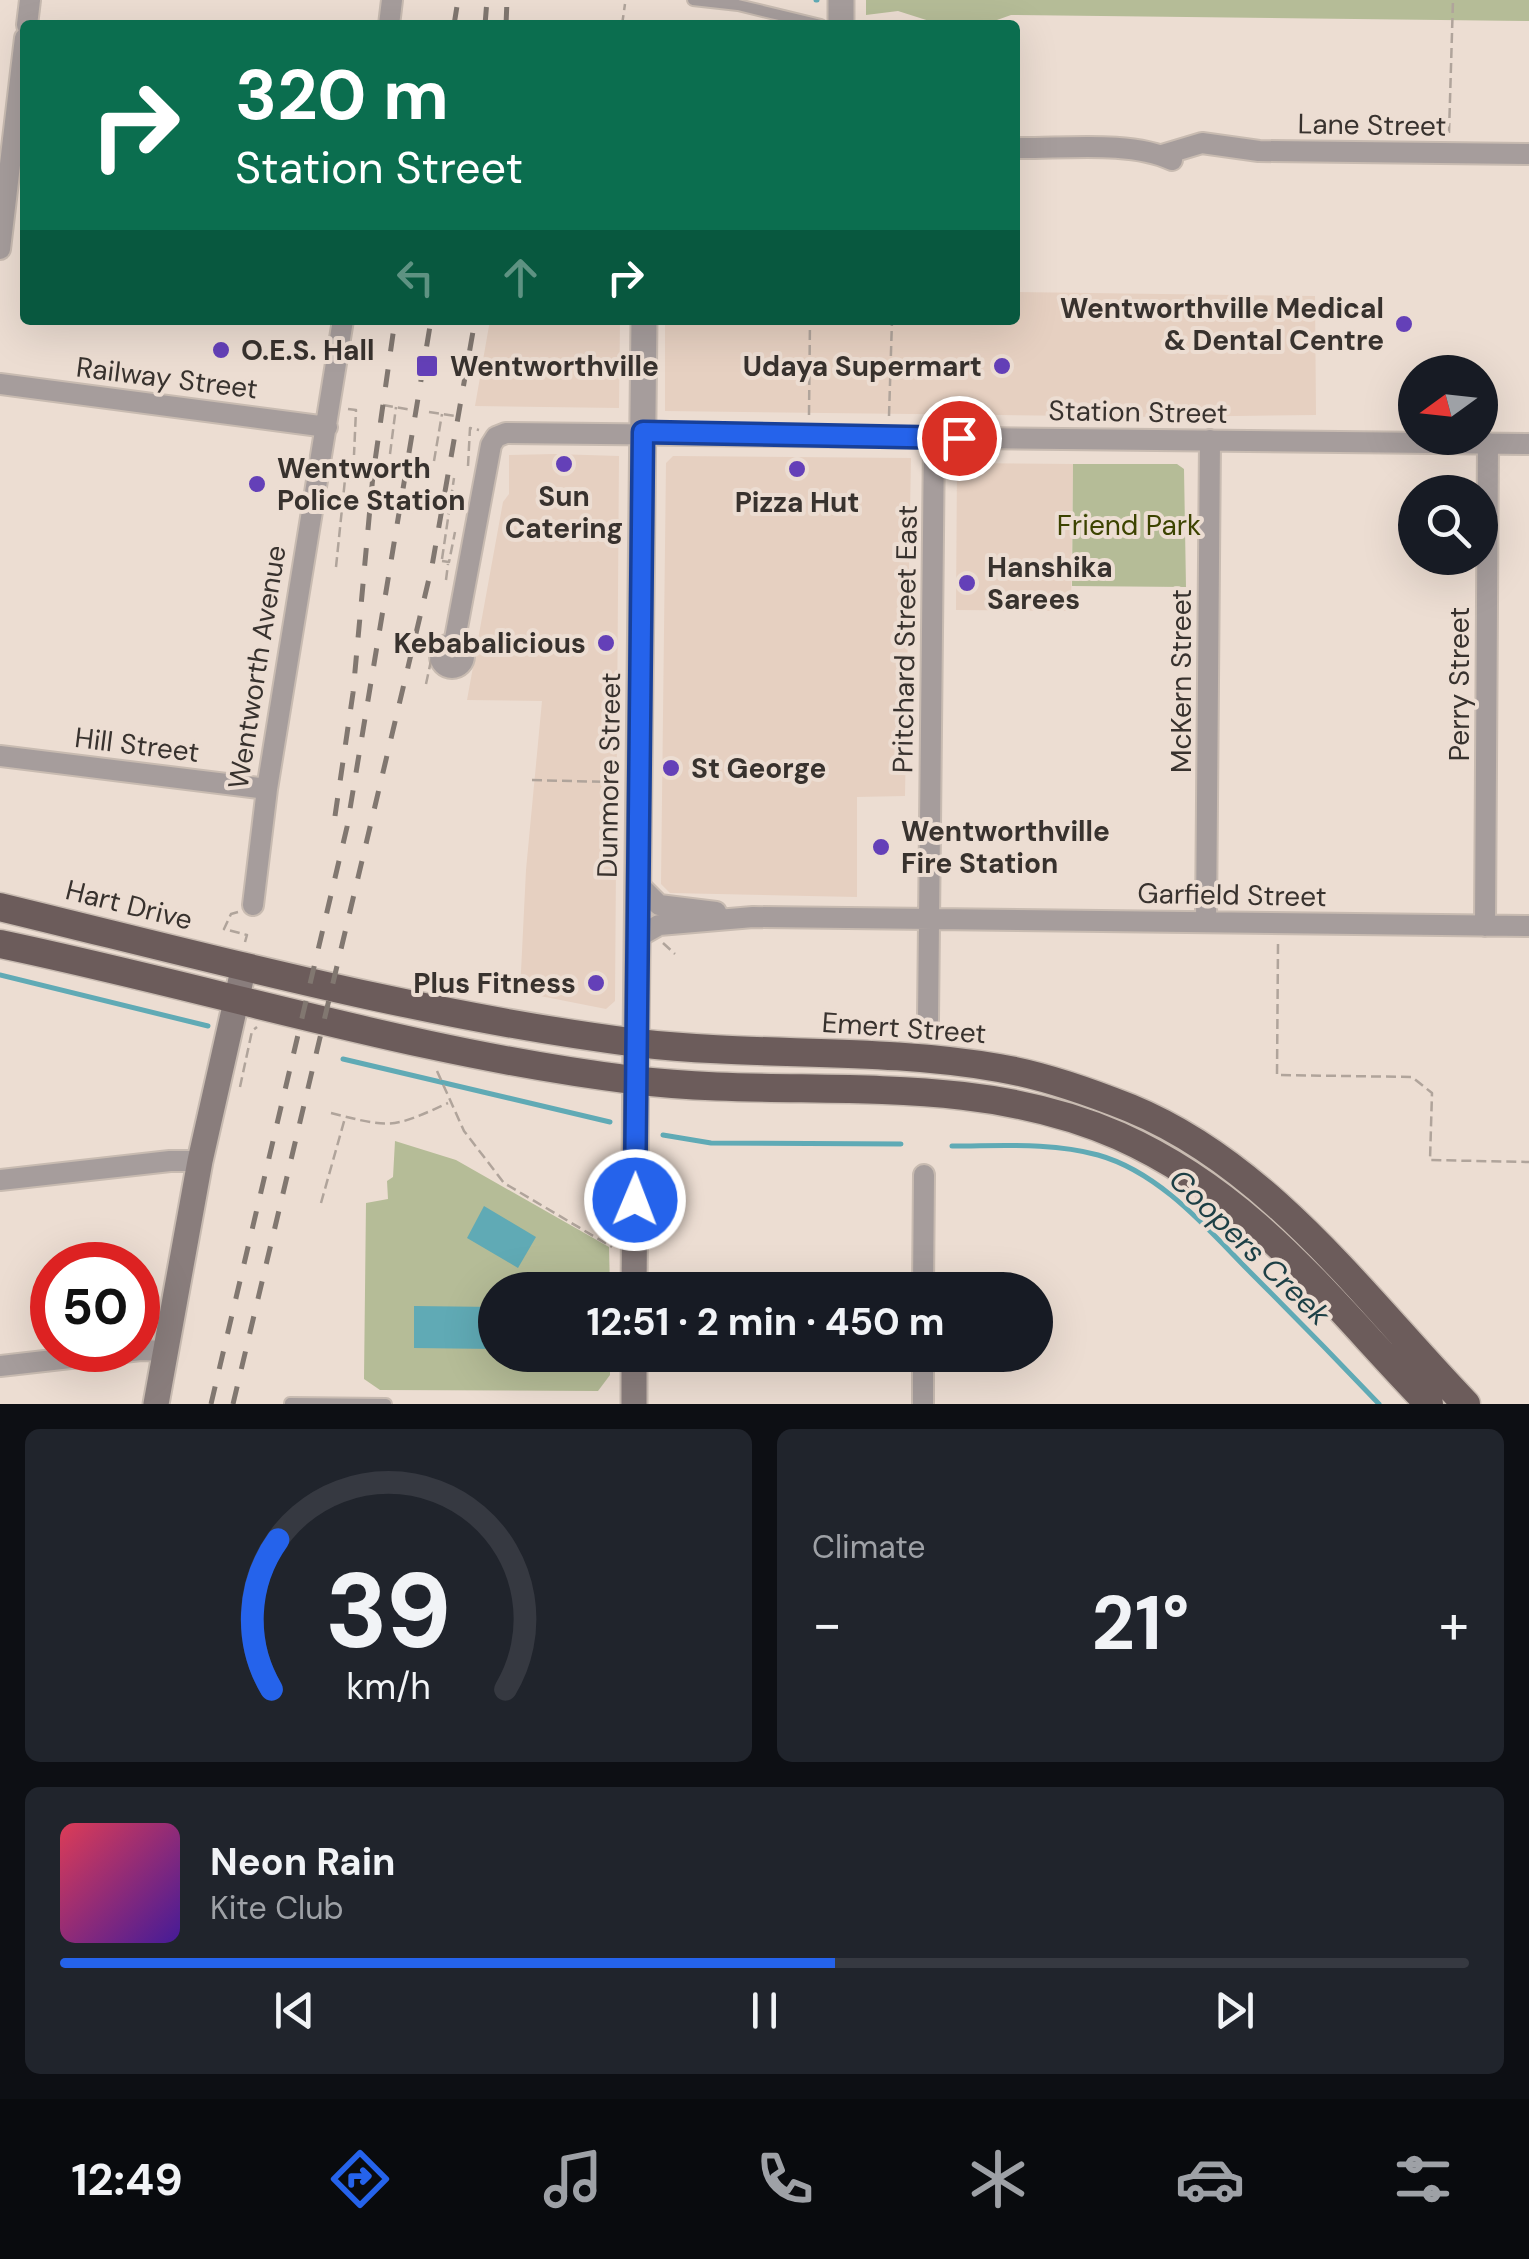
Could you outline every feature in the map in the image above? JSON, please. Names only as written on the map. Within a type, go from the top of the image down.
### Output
[{"type":"highway","name":"Hart Drive","points":[[0,907],[242,957],[430,1007],[636,1042]]},
{"type":"highway","points":[[0,944],[516,1063],[717,1087],[985,1096],[1070,1116],[1170,1162],[1220,1193],[1262,1228],[1430,1404]]},
{"type":"highway","name":"Emert Street","points":[[636,1042],[717,1051],[929,1058],[1003,1068],[1132,1109],[1189,1140],[1282,1208],[1466,1404]]},
{"type":"main road","points":[[156,1404],[200,1162],[237,1000],[242,957]]},
{"type":"main road","name":"Dunmore Street","points":[[634,1272],[636,1042]]},
{"type":"main road","points":[[634,1372],[634,1404]]},
{"type":"street","points":[[0,249],[20,80]]},
{"type":"street","name":"Lane Street","points":[[1020,148],[1120,149],[1172,160],[1216,145],[1259,151],[1529,154]]},
{"type":"street","name":"Wentworth Avenue","points":[[253,905],[267,789],[341,325]]},
{"type":"street","name":"Dunmore Street","points":[[636,1042],[650,940],[638,884],[644,325]]},
{"type":"street","name":"Railway Street","points":[[0,384],[327,427]]},
{"type":"street","name":"Station Street","points":[[454,644],[491,445],[506,432],[1398,442]]},
{"type":"street","name":"Pritchard Street East","points":[[928,1020],[934,438]]},
{"type":"street","name":"McKern Street","points":[[1206,922],[1210,440]]},
{"type":"street","name":"Station Street","points":[[1498,443],[1529,444]]},
{"type":"street","name":"Perry Street","points":[[1484,926],[1488,455]]},
{"type":"street","name":"Hill Street","points":[[0,756],[267,789]]},
{"type":"street","points":[[638,884],[660,905],[753,917]]},
{"type":"street","name":"Garfield Street","points":[[650,940],[660,925],[753,917],[1529,926]]},
{"type":"street","points":[[0,1180],[170,1161],[200,1162]]},
{"type":"street","points":[[923,1272],[924,1175]]},
{"type":"street","points":[[0,1366],[141,1350],[165,1351]]},
{"type":"street","points":[[923,1372],[923,1404]]},
{"type":"lane","points":[[693,0],[738,5],[800,20]]},
{"type":"lane","points":[[290,1403],[386,1404]]},
{"type":"path","points":[[1448,153],[1452,0]]},
{"type":"path","points":[[623,20],[625,4]]},
{"type":"path","points":[[809,415],[810,325]]},
{"type":"path","points":[[888,416],[892,325]]},
{"type":"path","points":[[383,405],[412,410]]},
{"type":"path","points":[[390,454],[396,407]]},
{"type":"path","points":[[348,409],[356,410],[354,455]]},
{"type":"path","points":[[429,412],[456,416]]},
{"type":"path","points":[[434,461],[442,414]]},
{"type":"path","points":[[468,466],[470,428],[479,430]]},
{"type":"path","points":[[336,567],[347,460]]},
{"type":"path","points":[[442,561],[454,478]]},
{"type":"path","points":[[532,780],[609,782],[621,786]]},
{"type":"path","points":[[242,957],[247,934],[224,929],[225,922],[231,920],[232,914],[253,905]]},
{"type":"path","points":[[650,940],[675,954]]},
{"type":"path","points":[[1278,944],[1277,1075],[1412,1077],[1432,1093],[1430,1160],[1529,1162]]},
{"type":"path","points":[[240,1086],[252,1031],[258,1025]]},
{"type":"path","points":[[436,1070],[464,1131],[504,1183],[613,1248]]},
{"type":"path","points":[[331,1112],[391,1126],[450,1102]]},
{"type":"path","points":[[321,1204],[346,1116]]},
{"type":"shaded area","points":[[1020,292],[1315,296],[1316,415],[665,411],[665,325],[1020,325]]},
{"type":"shaded area","points":[[489,325],[620,325],[619,408],[475,406]]},
{"type":"shaded area","points":[[509,455],[619,456],[615,1001],[606,1009],[520,992],[526,870],[542,701],[467,700],[503,502],[509,494]]},
{"type":"shaded area","points":[[673,456],[911,458],[905,796],[857,797],[857,897],[670,893],[661,884],[666,463]]},
{"type":"shaded area","points":[[957,463],[1073,464],[1071,611],[956,610]]},
{"type":"green space","points":[[866,0],[1529,0],[1529,21],[1011,15],[997,20],[926,20],[898,11],[866,15]]},
{"type":"green space","name":"Friend Park","points":[[1073,464],[1177,464],[1184,469],[1186,587],[1072,586]]},
{"type":"green space","points":[[395,1141],[456,1160],[609,1247],[610,1272],[478,1272],[478,1372],[610,1372],[598,1391],[380,1390],[364,1379],[366,1203],[388,1199],[387,1181],[393,1177]]},
{"type":"water","points":[[484,1206],[536,1237],[518,1268],[467,1238]]},
{"type":"water","points":[[414,1306],[478,1307],[478,1349],[414,1348]]},
{"type":"waterway","name":"Coopers Creek","points":[[0,975],[208,1026]]},
{"type":"waterway","name":"Coopers Creek","points":[[343,1059],[610,1122]]},
{"type":"waterway","name":"Coopers Creek","points":[[663,1135],[711,1143],[901,1144]]},
{"type":"waterway","name":"Coopers Creek","points":[[952,1146],[1063,1148],[1098,1155],[1143,1175],[1202,1223],[1379,1404]]},
{"type":"railway","points":[[455,20],[458,0]]},
{"type":"railway","points":[[485,20],[487,0]]},
{"type":"railway","points":[[506,20],[507,0]]},
{"type":"railway","points":[[335,816],[353,693],[373,475],[394,325]]},
{"type":"railway","points":[[211,1404],[347,827],[430,325]]},
{"type":"railway","points":[[233,1404],[432,566],[474,325]]},
{"type":"place","name":"Wentworthville Medical & Dental Centre","points":[[1404,324]]},
{"type":"place","name":"O.E.S. Hall","points":[[221,350]]},
{"type":"place","name":"Wentworthville","points":[[427,366]]},
{"type":"place","name":"Udaya Supermart","points":[[1002,366]]},
{"type":"place","name":"Sun Catering","points":[[564,464]]},
{"type":"place","name":"Pizza Hut","points":[[797,469]]},
{"type":"place","name":"Wentworth Police Station","points":[[257,484]]},
{"type":"place","name":"Hanshika Sarees","points":[[967,583]]},
{"type":"place","name":"Kebabalicious","points":[[606,643]]},
{"type":"place","name":"St George","points":[[671,768]]},
{"type":"place","name":"Wentworthville Fire Station","points":[[881,847]]},
{"type":"place","name":"Plus Fitness","points":[[596,983]]},
{"type":"route","points":[[635,1200],[643,432],[959,438]]}]
